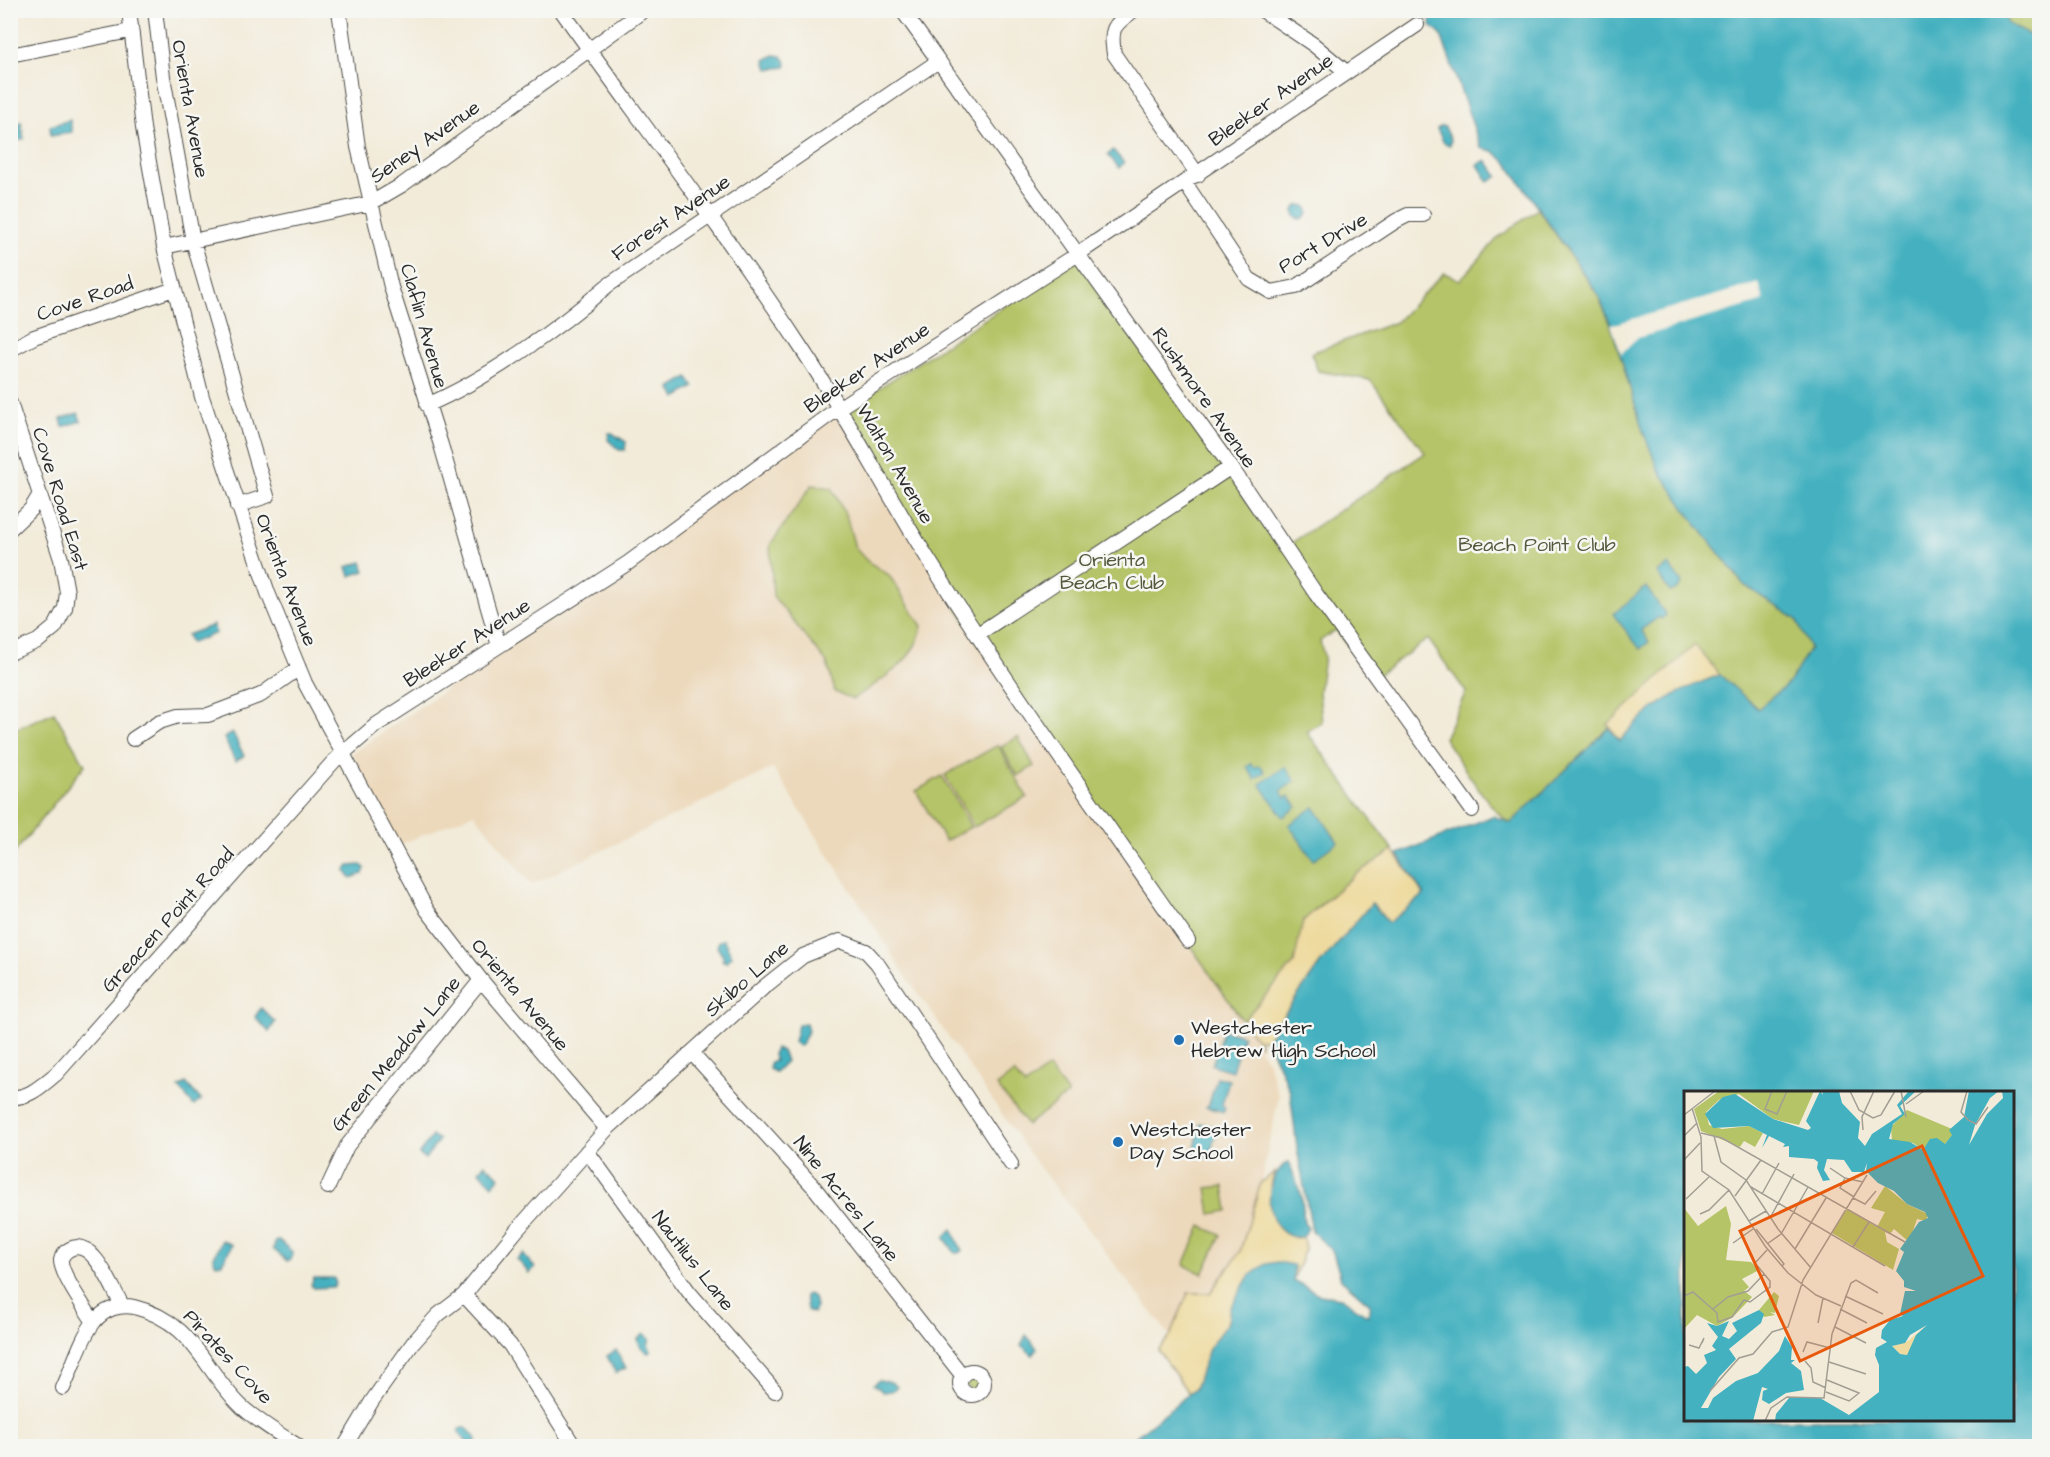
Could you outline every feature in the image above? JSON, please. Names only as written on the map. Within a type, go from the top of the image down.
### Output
[{"type":"street","name":"Orienta Avenue","points":[[129,10],[143,128],[164,247],[174,289],[202,397],[237,506],[299,668],[386,838],[427,910],[481,980],[607,1129]]},
{"type":"street","name":"Orienta Avenue","points":[[154,10],[163,77],[193,241],[267,496],[237,506]]},
{"type":"street","name":"Claflin Avenue","points":[[339,10],[358,147],[391,287],[499,646]]},
{"type":"street","name":"Walton Avenue","points":[[561,10],[711,216],[840,407],[924,553],[1188,941]]},
{"type":"street","name":"Seney Avenue","points":[[164,247],[371,203],[402,185],[644,10]]},
{"type":"street","name":"Rushmore Avenue","points":[[902,10],[937,62],[1231,467],[1316,594],[1472,810]]},
{"type":"street","points":[[1134,10],[1115,25],[1111,34],[1113,54],[1198,175]]},
{"type":"street","points":[[1262,10],[1314,45],[1345,71]]},
{"type":"street","name":"Bleeker Avenue","points":[[344,752],[376,725],[628,563],[840,407],[1198,175],[1345,71],[1417,25]]},
{"type":"street","points":[[10,55],[130,31]]},
{"type":"street","name":"Forest Avenue","points":[[427,405],[455,393],[574,315],[607,286],[937,62]]},
{"type":"street","name":"Port Drive","points":[[1185,183],[1249,279],[1271,292],[1296,287],[1396,221],[1408,215],[1423,215]]},
{"type":"street","name":"Cove Road","points":[[10,350],[34,338],[174,289]]},
{"type":"street","name":"Cove Road East","points":[[10,403],[61,559],[67,591],[65,608],[56,627],[38,641],[10,653]]},
{"type":"street","points":[[978,634],[1231,467]]},
{"type":"street","points":[[10,529],[31,509],[40,494]]},
{"type":"street","points":[[133,739],[159,722],[178,716],[208,715],[261,694],[299,668]]},
{"type":"street","name":"Greacen Point Road","points":[[10,1097],[20,1098],[30,1094],[56,1074],[344,752]]},
{"type":"street","name":"Skibo Lane","points":[[607,1129],[764,987],[803,956],[840,941],[866,951],[877,963],[1011,1164]]},
{"type":"street","name":"Green Meadow Lane","points":[[328,1187],[347,1146],[481,980]]},
{"type":"street","name":"Nine Acres Lane","points":[[692,1053],[813,1186],[962,1375]]},
{"type":"street","points":[[345,1446],[407,1350],[438,1315],[464,1296],[607,1129]]},
{"type":"street","name":"Nautilus Lane","points":[[587,1150],[689,1292],[775,1391]]},
{"type":"street","points":[[63,1388],[93,1322],[104,1313],[122,1305],[92,1252],[81,1246],[64,1252],[61,1260],[64,1271],[93,1322]]},
{"type":"street","points":[[464,1296],[510,1345],[574,1446]]},
{"type":"street","name":"Pirates Cove","points":[[122,1305],[146,1310],[172,1322],[183,1332],[223,1386],[242,1407],[298,1446]]},
{"type":"shaded area","points":[[842,412],[979,645],[1260,1045],[1259,1049],[1268,1062],[1279,1096],[1261,1182],[1240,1251],[1210,1293],[1188,1293],[1170,1336],[1031,1156],[902,970],[773,768],[531,885],[474,813],[395,847],[352,753]]},
{"type":"green space","points":[[2005,11],[2039,11],[2039,41],[2007,23]]},
{"type":"green space","points":[[1538,209],[1597,294],[1611,325],[1643,431],[1658,469],[1693,520],[1744,585],[1796,619],[1810,648],[1790,682],[1758,709],[1720,675],[1695,646],[1608,724],[1609,728],[1511,823],[1503,818],[1485,798],[1444,738],[1466,692],[1428,639],[1374,678],[1336,630],[1320,641],[1324,657],[1319,692],[1322,722],[1307,732],[1393,850],[1356,874],[1314,910],[1294,963],[1243,1021],[979,645],[842,412],[1077,259],[1281,550],[1425,453],[1370,380],[1318,371],[1311,353],[1396,322],[1444,273],[1460,280],[1498,238]]},
{"type":"green space","points":[[812,485],[832,488],[847,518],[855,548],[867,561],[889,575],[922,626],[918,639],[905,660],[886,677],[853,699],[835,692],[827,663],[773,596],[770,545]]},
{"type":"green space","points":[[54,712],[85,765],[11,857],[11,731]]},
{"type":"green space","points":[[1018,737],[1034,766],[1018,776],[1001,747]]},
{"type":"green space","points":[[998,745],[1027,797],[974,827],[945,775]]},
{"type":"green space","points":[[942,776],[971,827],[945,841],[916,791]]},
{"type":"green space","points":[[1048,1068],[1068,1094],[1027,1125],[997,1086],[1014,1073],[1025,1086]]},
{"type":"green space","points":[[1224,1186],[1228,1211],[1211,1214],[1207,1188]]},
{"type":"green space","points":[[1201,1226],[1221,1235],[1203,1274],[1184,1265]]},
{"type":"green space","points":[[969,1375],[975,1375],[979,1382],[975,1389],[969,1389],[965,1385],[965,1379]]},
{"type":"sand","points":[[1695,645],[1720,675],[1665,701],[1641,719],[1620,741],[1608,724]]},
{"type":"sand","points":[[1393,850],[1424,895],[1388,923],[1372,903],[1320,964],[1267,1039],[1260,1039],[1260,1045],[1243,1021],[1294,963],[1303,921],[1356,874]]},
{"type":"sand","points":[[1275,1172],[1270,1186],[1295,1238],[1303,1237],[1305,1249],[1293,1280],[1266,1265],[1230,1308],[1228,1322],[1210,1346],[1195,1389],[1189,1394],[1158,1350],[1170,1336],[1188,1293],[1210,1293],[1240,1252],[1261,1182]]},
{"type":"water","points":[[1429,11],[2005,11],[2007,23],[2040,41],[2039,1446],[1124,1446],[1195,1389],[1210,1346],[1228,1322],[1230,1308],[1249,1276],[1266,1264],[1277,1262],[1294,1265],[1293,1280],[1320,1295],[1341,1298],[1368,1316],[1370,1304],[1341,1279],[1333,1252],[1312,1231],[1297,1148],[1290,1091],[1267,1039],[1320,964],[1372,903],[1388,923],[1424,895],[1398,854],[1493,816],[1511,823],[1609,728],[1620,741],[1641,718],[1665,700],[1705,680],[1720,675],[1758,709],[1790,682],[1810,648],[1796,619],[1744,585],[1693,520],[1658,469],[1643,431],[1611,325],[1598,294],[1507,163],[1493,151],[1481,148],[1441,35],[1431,26]]},
{"type":"water","points":[[774,55],[782,56],[786,67],[768,69],[765,60]]},
{"type":"water","points":[[70,120],[72,132],[51,136],[50,126]]},
{"type":"water","points":[[21,122],[24,139],[17,141],[13,123]]},
{"type":"water","points":[[1441,126],[1445,127],[1451,140],[1450,145],[1444,143],[1437,129]]},
{"type":"water","points":[[1113,150],[1124,163],[1119,168],[1108,155]]},
{"type":"water","points":[[1486,160],[1498,176],[1489,182],[1478,165]]},
{"type":"water","points":[[1301,205],[1306,207],[1308,212],[1306,217],[1301,219],[1296,217],[1294,212],[1296,207]]},
{"type":"water","points":[[688,377],[694,387],[676,398],[670,388]]},
{"type":"water","points":[[78,413],[81,421],[63,427],[61,419]]},
{"type":"water","points":[[609,433],[626,442],[625,450],[619,450],[608,440]]},
{"type":"water","points":[[362,562],[365,571],[350,576],[347,567]]},
{"type":"water","points":[[1669,565],[1682,583],[1679,588],[1670,592],[1657,573]]},
{"type":"water","points":[[1646,587],[1666,615],[1661,619],[1659,617],[1641,630],[1649,642],[1640,649],[1613,614]]},
{"type":"water","points":[[213,625],[216,633],[191,643],[187,635]]},
{"type":"water","points":[[233,733],[244,756],[235,761],[224,738]]},
{"type":"water","points":[[1251,764],[1254,767],[1261,766],[1265,772],[1255,779],[1247,767]]},
{"type":"water","points":[[1285,767],[1295,781],[1281,791],[1285,798],[1289,796],[1297,807],[1283,817],[1260,784]]},
{"type":"water","points":[[1314,807],[1338,842],[1313,860],[1289,825]]},
{"type":"water","points":[[361,865],[365,868],[363,874],[351,878],[345,871],[349,866]]},
{"type":"water","points":[[724,940],[732,956],[726,962],[722,960],[724,958],[717,947],[719,941]]},
{"type":"water","points":[[261,1008],[275,1022],[269,1032],[255,1017]]},
{"type":"water","points":[[806,1023],[808,1031],[799,1046],[794,1042],[798,1025]]},
{"type":"water","points":[[1223,1030],[1243,1035],[1232,1071],[1212,1065]]},
{"type":"water","points":[[775,1048],[782,1051],[786,1061],[775,1072],[769,1069],[770,1063],[775,1061],[773,1055]]},
{"type":"water","points":[[1217,1077],[1229,1080],[1222,1105],[1225,1107],[1224,1112],[1206,1107]]},
{"type":"water","points":[[186,1083],[201,1100],[194,1106],[179,1088]]},
{"type":"water","points":[[1200,1123],[1220,1128],[1219,1133],[1216,1133],[1209,1158],[1194,1154]]},
{"type":"water","points":[[432,1136],[439,1140],[425,1159],[419,1154]]},
{"type":"water","points":[[1289,1162],[1302,1197],[1304,1223],[1308,1228],[1303,1237],[1290,1236],[1280,1230],[1270,1207],[1273,1181],[1279,1170]]},
{"type":"water","points":[[485,1164],[500,1177],[493,1185],[479,1171]]},
{"type":"water","points":[[952,1229],[962,1251],[958,1253],[955,1253],[944,1237]]},
{"type":"water","points":[[222,1240],[232,1245],[222,1263],[216,1264],[213,1259]]},
{"type":"water","points":[[276,1241],[280,1241],[293,1253],[290,1260],[287,1261],[273,1249]]},
{"type":"water","points":[[523,1254],[535,1268],[529,1273],[517,1259]]},
{"type":"water","points":[[314,1278],[334,1278],[336,1284],[334,1287],[314,1288],[311,1285]]},
{"type":"water","points":[[805,1295],[814,1297],[816,1307],[813,1313],[807,1310]]},
{"type":"water","points":[[644,1334],[650,1339],[648,1345],[651,1351],[648,1353],[640,1346],[638,1339]]},
{"type":"water","points":[[1026,1335],[1037,1348],[1033,1355],[1021,1345]]},
{"type":"water","points":[[616,1350],[626,1368],[616,1373],[607,1356]]},
{"type":"water","points":[[879,1380],[891,1382],[897,1387],[892,1391],[883,1392],[874,1384]]},
{"type":"water","points":[[466,1427],[477,1439],[473,1445],[469,1445],[459,1433],[459,1429]]},
{"type":"pier","points":[[1759,283],[1764,301],[1637,338],[1621,354],[1611,325]]},
{"type":"place","name":"Westchester Hebrew High School","points":[[1179,1040]]},
{"type":"place","name":"Westchester Day School","points":[[1118,1142]]},
{"type":"park label","name":"Beach Point Club","points":[[1537,545]]},
{"type":"park label","name":"Orienta Beach Club","points":[[1112,572]]}]
